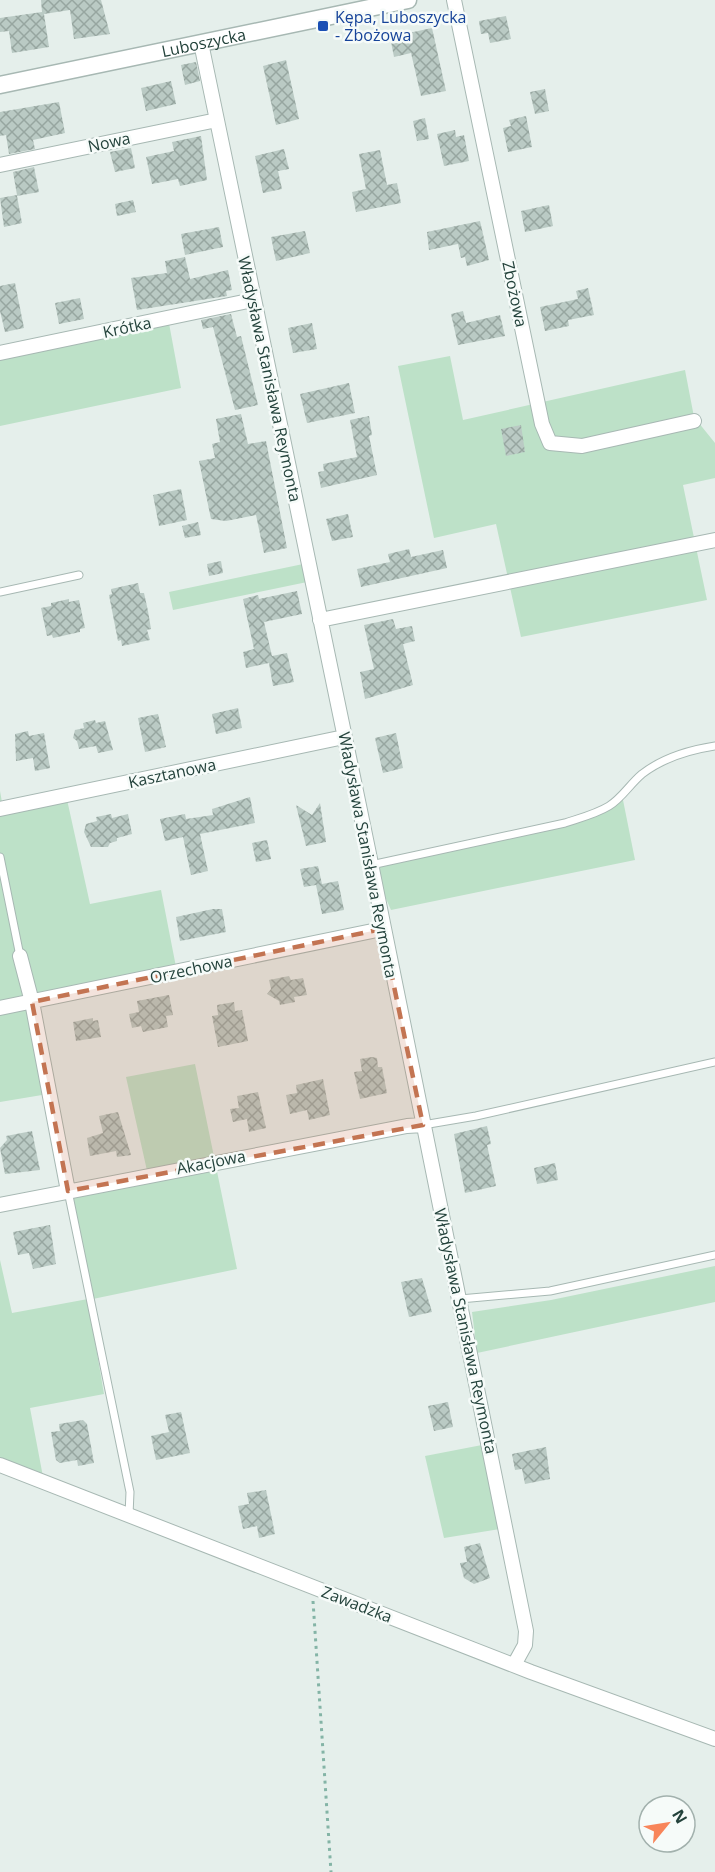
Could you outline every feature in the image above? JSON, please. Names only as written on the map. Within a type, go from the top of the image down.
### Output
[{"type":"street","name":"Luboszycka","points":[[0,85],[408,0]]},
{"type":"street","name":"Zbożowa","points":[[453,0],[542,424],[550,443],[582,446],[694,421]]},
{"type":"street","name":"Władysława Stanisława Reymonta","points":[[201,43],[345,736],[382,929],[460,1299],[526,1631],[525,1645],[514,1665]]},
{"type":"street","name":"Nowa","points":[[0,165],[217,120]]},
{"type":"street","name":"Krótka","points":[[0,353],[254,300]]},
{"type":"street","points":[[320,620],[715,540]]},
{"type":"street","name":"Kasztanowa","points":[[0,809],[345,736]]},
{"type":"street","name":"Orzechowa","points":[[0,1008],[382,929]]},
{"type":"street","points":[[20,956],[32,1002],[68,1191]]},
{"type":"street","name":"Akacjowa","points":[[0,1205],[407,1125],[423,1125]]},
{"type":"street","name":"Zawadzka","points":[[0,1464],[514,1665],[715,1739]]},
{"type":"lane","points":[[0,592],[79,575]]},
{"type":"lane","points":[[371,865],[565,823],[608,806],[642,774],[666,760],[686,750],[715,746]]},
{"type":"lane","points":[[0,857],[20,956]]},
{"type":"lane","points":[[423,1125],[510,1109],[715,1062]]},
{"type":"lane","points":[[68,1191],[130,1492],[129,1515]]},
{"type":"lane","points":[[460,1299],[550,1291],[715,1255]]},
{"type":"path","points":[[311,1586],[331,1872]]},
{"type":"highlighted area","points":[[382,929],[423,1125],[68,1191],[32,1002]]},
{"type":"green space","points":[[168,318],[181,388],[0,426],[0,353]]},
{"type":"green space","points":[[450,356],[463,420],[685,370],[694,417],[715,443],[715,478],[683,485],[707,600],[521,637],[496,524],[434,538],[398,366]]},
{"type":"green space","points":[[308,563],[312,581],[173,610],[169,592]]},
{"type":"green space","points":[[0,791],[3,808],[66,795],[90,904],[161,890],[177,972],[32,1002],[48,1094],[0,1102]]},
{"type":"green space","points":[[622,795],[635,860],[391,910],[371,865],[591,815]]},
{"type":"green space","points":[[195,1064],[237,1269],[88,1300],[104,1394],[30,1408],[44,1482],[0,1465],[0,1260],[12,1313],[88,1299],[68,1191],[148,1175],[126,1077]]},
{"type":"green space","points":[[715,1266],[715,1302],[477,1353],[472,1312],[551,1300]]},
{"type":"green space","points":[[482,1445],[500,1529],[444,1538],[425,1456]]},
{"type":"building","points":[[41,0],[101,0],[110,34],[74,39],[70,10],[44,14],[49,47],[12,53],[9,31],[0,32],[0,18],[42,12]]},
{"type":"building","points":[[506,16],[511,39],[490,43],[488,33],[481,34],[479,21]]},
{"type":"building","points":[[432,28],[446,91],[421,96],[411,53],[394,57],[390,37]]},
{"type":"building","points":[[286,60],[299,119],[276,125],[263,66]]},
{"type":"building","points":[[196,62],[200,81],[185,85],[181,65]]},
{"type":"building","points":[[171,81],[176,104],[146,111],[141,88]]},
{"type":"building","points":[[545,89],[549,111],[535,114],[530,92]]},
{"type":"building","points":[[59,102],[65,133],[33,140],[35,149],[9,154],[6,135],[0,136],[0,112]]},
{"type":"building","points":[[526,116],[532,147],[508,152],[503,128],[511,126],[509,120]]},
{"type":"building","points":[[425,118],[429,139],[417,141],[413,121]]},
{"type":"building","points":[[455,130],[456,137],[464,135],[469,161],[444,166],[437,134]]},
{"type":"building","points":[[201,136],[207,180],[180,186],[178,179],[152,184],[146,157],[174,151],[172,142]]},
{"type":"building","points":[[131,148],[135,168],[115,172],[110,152]]},
{"type":"building","points":[[284,149],[289,169],[278,171],[282,189],[263,193],[255,156]]},
{"type":"building","points":[[380,150],[387,185],[397,183],[401,203],[356,212],[352,192],[366,189],[359,154]]},
{"type":"building","points":[[34,167],[39,192],[17,196],[22,223],[4,227],[0,198],[17,195],[13,172]]},
{"type":"building","points":[[133,200],[136,212],[117,216],[115,204]]},
{"type":"building","points":[[549,205],[553,226],[525,232],[521,211]]},
{"type":"building","points":[[480,221],[489,260],[467,266],[465,257],[461,258],[458,244],[429,250],[427,232]]},
{"type":"building","points":[[219,227],[223,247],[185,255],[181,234]]},
{"type":"building","points":[[305,231],[310,253],[276,261],[271,237]]},
{"type":"building","points":[[185,257],[190,279],[228,270],[232,290],[226,291],[227,296],[137,310],[131,278],[167,273],[165,261]]},
{"type":"building","points":[[15,283],[24,328],[5,332],[0,311],[0,286]]},
{"type":"building","points":[[588,288],[594,315],[568,320],[569,326],[545,331],[540,307],[578,299],[576,291]]},
{"type":"building","points":[[80,298],[84,319],[59,324],[55,303]]},
{"type":"building","points":[[463,311],[466,323],[500,315],[505,336],[458,345],[451,314]]},
{"type":"building","points":[[231,314],[237,337],[241,336],[258,405],[235,410],[213,327],[203,329],[201,320]]},
{"type":"building","points":[[312,323],[317,349],[293,353],[288,328]]},
{"type":"building","points":[[349,383],[355,413],[307,423],[300,394]]},
{"type":"building","points":[[241,414],[248,444],[266,441],[287,548],[264,553],[256,515],[226,521],[211,519],[199,461],[215,458],[212,444],[220,442],[216,419]]},
{"type":"building","points":[[369,416],[372,435],[369,436],[377,475],[321,488],[318,472],[324,471],[323,464],[357,457],[350,420]]},
{"type":"building","points":[[521,425],[525,452],[506,456],[501,429]]},
{"type":"building","points":[[181,489],[187,520],[159,526],[153,495]]},
{"type":"building","points":[[348,514],[353,537],[332,541],[326,519]]},
{"type":"building","points":[[198,522],[201,535],[185,538],[182,526]]},
{"type":"building","points":[[409,549],[411,557],[443,550],[447,568],[361,587],[357,569],[390,562],[388,554]]},
{"type":"building","points":[[221,561],[223,573],[209,576],[207,564]]},
{"type":"building","points":[[138,583],[140,593],[144,593],[148,611],[151,629],[147,630],[150,640],[122,646],[121,640],[118,641],[109,595],[112,594],[111,589]]},
{"type":"building","points":[[297,591],[302,614],[264,622],[272,656],[287,653],[294,682],[273,686],[269,663],[246,668],[243,652],[254,649],[243,599],[258,595],[259,599]]},
{"type":"building","points":[[69,599],[69,602],[79,600],[85,628],[80,629],[80,632],[53,638],[52,635],[47,636],[41,608]]},
{"type":"building","points":[[393,619],[396,629],[412,626],[415,641],[403,644],[413,685],[365,699],[360,672],[374,669],[364,625]]},
{"type":"building","points":[[238,708],[242,728],[216,734],[212,714]]},
{"type":"building","points":[[158,714],[166,747],[145,752],[138,718]]},
{"type":"building","points":[[95,720],[96,723],[105,721],[113,750],[98,753],[96,746],[79,749],[77,741],[73,738],[75,730],[84,728],[83,723]]},
{"type":"building","points":[[28,731],[29,736],[44,733],[50,768],[35,771],[33,758],[16,761],[15,734]]},
{"type":"building","points":[[396,733],[403,768],[383,773],[375,738]]},
{"type":"building","points":[[250,797],[255,823],[200,834],[208,871],[191,875],[183,837],[165,841],[160,819],[185,814],[186,819],[213,815],[212,809]]},
{"type":"building","points":[[320,803],[326,842],[306,846],[296,805],[312,815]]},
{"type":"building","points":[[111,814],[112,818],[128,814],[132,834],[117,838],[117,841],[110,843],[108,847],[91,847],[84,832],[86,824],[97,821],[96,817]]},
{"type":"building","points":[[267,840],[271,859],[256,862],[252,843]]},
{"type":"building","points":[[318,866],[322,884],[338,881],[344,910],[322,914],[316,885],[304,887],[300,869]]},
{"type":"building","points":[[222,909],[226,932],[180,941],[176,917]]},
{"type":"building","points":[[289,976],[291,980],[303,978],[307,995],[294,997],[295,1002],[280,1005],[279,1001],[267,994],[271,989],[269,980]]},
{"type":"building","points":[[169,995],[173,1015],[166,1016],[168,1027],[143,1032],[141,1026],[132,1028],[129,1014],[139,1012],[137,1001]]},
{"type":"building","points":[[234,1002],[235,1011],[242,1010],[248,1041],[218,1047],[212,1016],[218,1015],[217,1005]]},
{"type":"building","points":[[93,1018],[93,1021],[98,1020],[101,1037],[76,1041],[73,1022]]},
{"type":"building","points":[[377,1058],[378,1067],[382,1067],[387,1093],[360,1099],[354,1072],[362,1071],[360,1059]]},
{"type":"building","points":[[323,1079],[330,1115],[309,1120],[307,1110],[290,1114],[286,1095],[297,1093],[296,1085]]},
{"type":"building","points":[[258,1092],[266,1128],[249,1132],[247,1119],[233,1122],[230,1109],[239,1108],[237,1096]]},
{"type":"building","points":[[118,1112],[131,1155],[117,1157],[116,1151],[90,1156],[87,1138],[103,1133],[99,1116]]},
{"type":"building","points":[[487,1126],[491,1144],[487,1145],[496,1186],[465,1193],[454,1134]]},
{"type":"building","points":[[32,1131],[40,1170],[5,1174],[0,1148],[7,1140],[6,1136]]},
{"type":"building","points":[[555,1163],[558,1180],[537,1184],[534,1168]]},
{"type":"building","points":[[50,1225],[56,1264],[33,1269],[29,1253],[18,1255],[13,1232]]},
{"type":"building","points":[[422,1278],[432,1312],[409,1317],[401,1282]]},
{"type":"building","points":[[448,1402],[453,1427],[434,1431],[428,1406]]},
{"type":"building","points":[[181,1412],[190,1453],[156,1460],[151,1436],[169,1432],[165,1415]]},
{"type":"building","points":[[83,1420],[87,1424],[94,1463],[78,1466],[77,1460],[60,1463],[56,1460],[51,1432],[60,1431],[59,1424]]},
{"type":"building","points":[[546,1447],[550,1479],[525,1484],[522,1469],[515,1470],[512,1454]]},
{"type":"building","points":[[266,1490],[275,1534],[259,1538],[257,1526],[243,1529],[238,1506],[249,1504],[247,1493]]},
{"type":"building","points":[[480,1543],[490,1578],[474,1584],[464,1578],[460,1563],[467,1562],[464,1547]]},
{"type":"place","name":"Kępa, Luboszycka - Zbożowa","points":[[323,26]]}]
